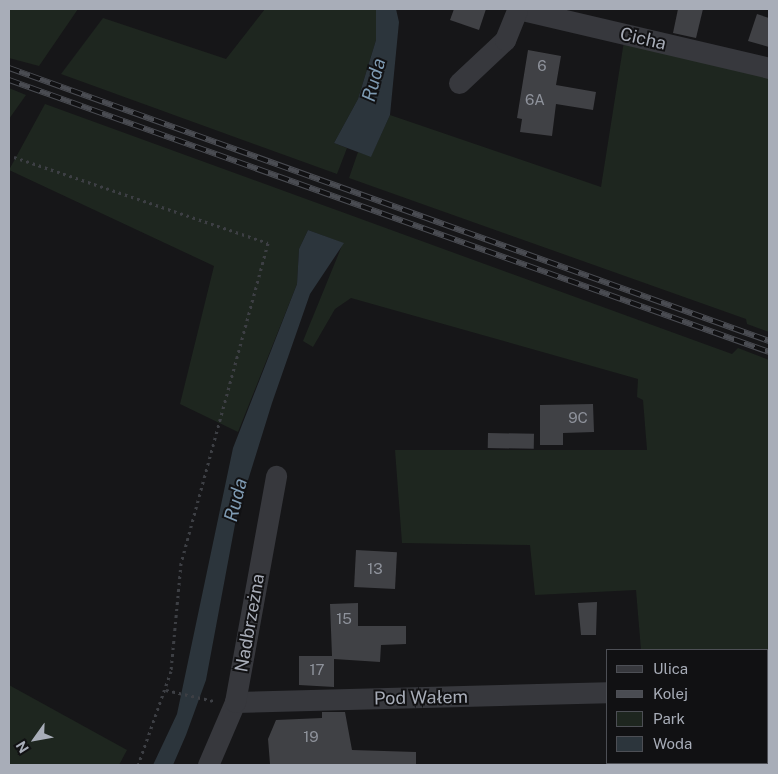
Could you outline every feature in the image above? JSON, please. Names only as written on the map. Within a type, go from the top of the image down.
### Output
[{"type":"street","name":"Cicha","points":[[459,83],[505,40],[518,9],[769,68]]},
{"type":"street","name":"Nadbrzeżna","points":[[208,765],[235,702],[276,476]]},
{"type":"street","name":"Pod Wałem","points":[[235,702],[606,692]]},
{"type":"path","points":[[14,157],[268,243],[180,564],[166,690],[138,765]]},
{"type":"path","points":[[166,690],[211,700]]},
{"type":"green space","points":[[9,9],[78,9],[39,66],[9,58]]},
{"type":"green space","points":[[265,9],[376,9],[376,40],[358,99],[334,143],[347,148],[337,174],[61,74],[103,18],[226,59]]},
{"type":"green space","points":[[624,41],[769,76],[769,332],[747,324],[746,319],[349,178],[358,152],[371,156],[390,115],[601,187]]},
{"type":"green space","points":[[9,88],[26,95],[9,119]]},
{"type":"green space","points":[[45,104],[732,354],[738,348],[769,360],[769,673],[768,649],[641,649],[636,590],[535,595],[530,545],[402,543],[395,450],[647,450],[643,400],[637,397],[638,379],[351,298],[335,309],[313,347],[303,341],[343,243],[308,230],[299,249],[297,284],[238,432],[180,404],[214,266],[9,170]]},
{"type":"green space","points":[[9,685],[127,750],[119,765],[9,765]]},
{"type":"water","name":"Ruda","points":[[376,9],[396,9],[399,22],[390,115],[371,157],[334,143],[358,99],[376,40]]},
{"type":"water","name":"Ruda","points":[[308,230],[344,243],[310,294],[272,403],[236,519],[206,680],[186,735],[173,765],[153,765],[177,714],[233,448],[297,284],[299,249]]},
{"type":"building","points":[[454,9],[486,9],[479,30],[450,20]]},
{"type":"building","points":[[678,9],[703,9],[696,38],[673,33]]},
{"type":"building","points":[[757,14],[769,18],[769,47],[748,41]]},
{"type":"building","points":[[528,50],[561,56],[556,85],[596,92],[593,110],[556,104],[552,136],[520,132],[522,119],[517,118]]},
{"type":"building","points":[[593,404],[594,432],[563,433],[563,445],[540,445],[540,405]]},
{"type":"building","points":[[488,433],[534,434],[534,449],[488,448]]},
{"type":"building","points":[[356,550],[397,552],[395,589],[354,587]]},
{"type":"building","points":[[597,602],[596,635],[581,635],[578,603]]},
{"type":"building","points":[[358,603],[358,626],[406,626],[406,644],[381,645],[380,662],[334,659],[334,687],[299,685],[299,656],[332,656],[330,604]]},
{"type":"building","points":[[322,712],[345,712],[352,750],[416,752],[416,765],[270,764],[268,739],[276,720],[322,718]]},
{"type":"railway","points":[[9,68],[769,341]]},
{"type":"railway","points":[[9,80],[769,352]]}]
